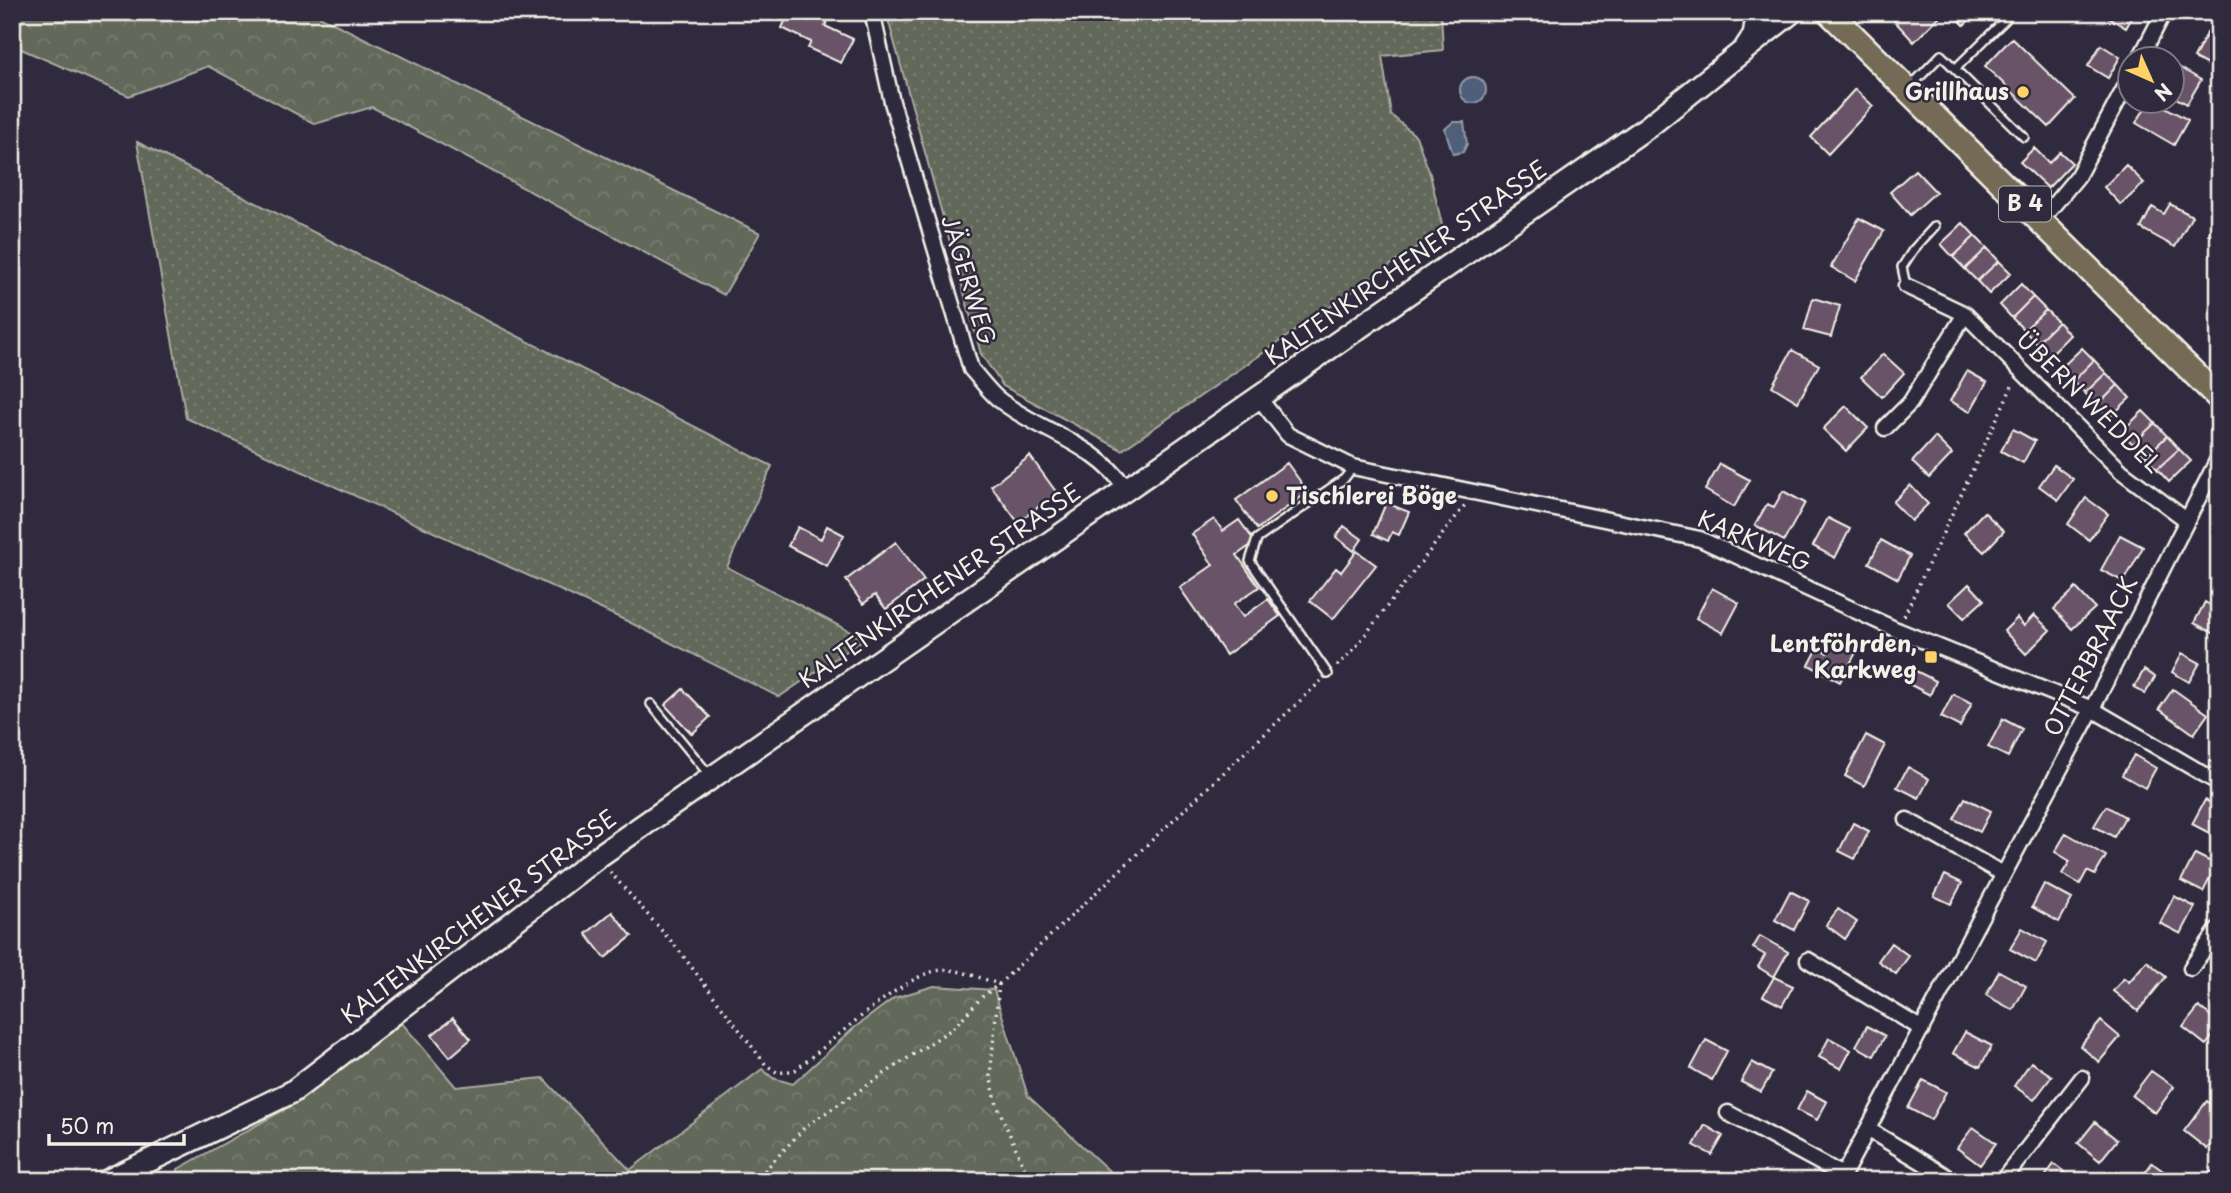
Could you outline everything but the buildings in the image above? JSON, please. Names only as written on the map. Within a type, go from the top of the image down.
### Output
[{"type":"main road","points":[[1745,49],[1754,35],[1758,12]]},
{"type":"main road","name":"KALTENKIRCHENER STRASSE","points":[[107,1181],[292,1092],[598,856],[1649,126],[1792,12]]},
{"type":"main road","name":"B 4","points":[[1829,12],[2219,398]]},
{"type":"street","name":"JÄGERWEG","points":[[872,12],[892,102],[971,369],[997,398],[1095,457],[1119,478],[1126,488]]},
{"type":"street","points":[[2146,46],[2164,12]]},
{"type":"street","points":[[2041,220],[2077,177],[2116,104]]},
{"type":"street","name":"ÜBERN WEDDEL","points":[[1906,286],[1965,314],[2121,471],[2185,519]]},
{"type":"street","points":[[1885,428],[1910,403],[1965,314]]},
{"type":"street","name":"KARKWEG","points":[[1259,398],[1288,435],[1353,467],[1700,539],[1897,630],[2092,709],[2219,783]]},
{"type":"street","name":"OTTERBRAACK","points":[[1728,1113],[1841,1178],[2092,709],[2185,519],[2219,457]]},
{"type":"street","points":[[1907,820],[2003,874]]},
{"type":"street","points":[[2192,968],[2219,928]]},
{"type":"street","points":[[1808,960],[1922,1029]]},
{"type":"street","points":[[2002,1181],[2082,1078]]},
{"type":"street","points":[[1869,1130],[1954,1181]]},
{"type":"lane","points":[[1955,69],[2006,19]]},
{"type":"lane","points":[[1907,89],[1941,55],[2024,137]]},
{"type":"lane","points":[[1906,286],[1902,267],[1935,226]]},
{"type":"lane","points":[[1328,674],[1250,561],[1257,539],[1344,479],[1353,467]]},
{"type":"lane","points":[[651,704],[711,778]]},
{"type":"path","points":[[1897,630],[2020,368]]},
{"type":"path","points":[[755,1181],[806,1126],[953,1028],[982,997],[1328,674],[1355,648],[1476,491]]},
{"type":"path","points":[[598,856],[677,948],[765,1065],[778,1073],[795,1070],[880,1002],[923,973],[945,969],[999,984]]},
{"type":"path","points":[[999,984],[990,1076],[997,1105],[1030,1181]]},
{"type":"green space","points":[[12,12],[311,12],[760,233],[724,295],[372,107],[315,124],[208,66],[129,96],[12,45]]},
{"type":"green space","points":[[886,12],[1441,12],[1443,50],[1382,56],[1391,115],[1416,136],[1430,174],[1443,229],[1122,450],[1003,386],[981,354]]},
{"type":"green space","points":[[137,142],[772,466],[727,567],[864,639],[779,697],[629,622],[186,418]]},
{"type":"green space","points":[[934,986],[994,990],[1028,1096],[1120,1181],[177,1181],[178,1169],[282,1111],[402,1023],[456,1087],[543,1078],[630,1170],[762,1069],[773,1078],[793,1084],[854,1028],[894,998]]},
{"type":"water","points":[[1473,77],[1483,80],[1486,90],[1483,100],[1473,103],[1463,100],[1460,90],[1463,80]]},
{"type":"water","points":[[1453,122],[1464,122],[1467,144],[1463,152],[1453,154],[1445,129]]},
{"type":"place","name":"Grillhaus","points":[[2023,92]]},
{"type":"place","name":"Tischlerei Böge","points":[[1272,496]]},
{"type":"place","name":"Lentföhrden, Karkweg","points":[[1931,657]]}]
